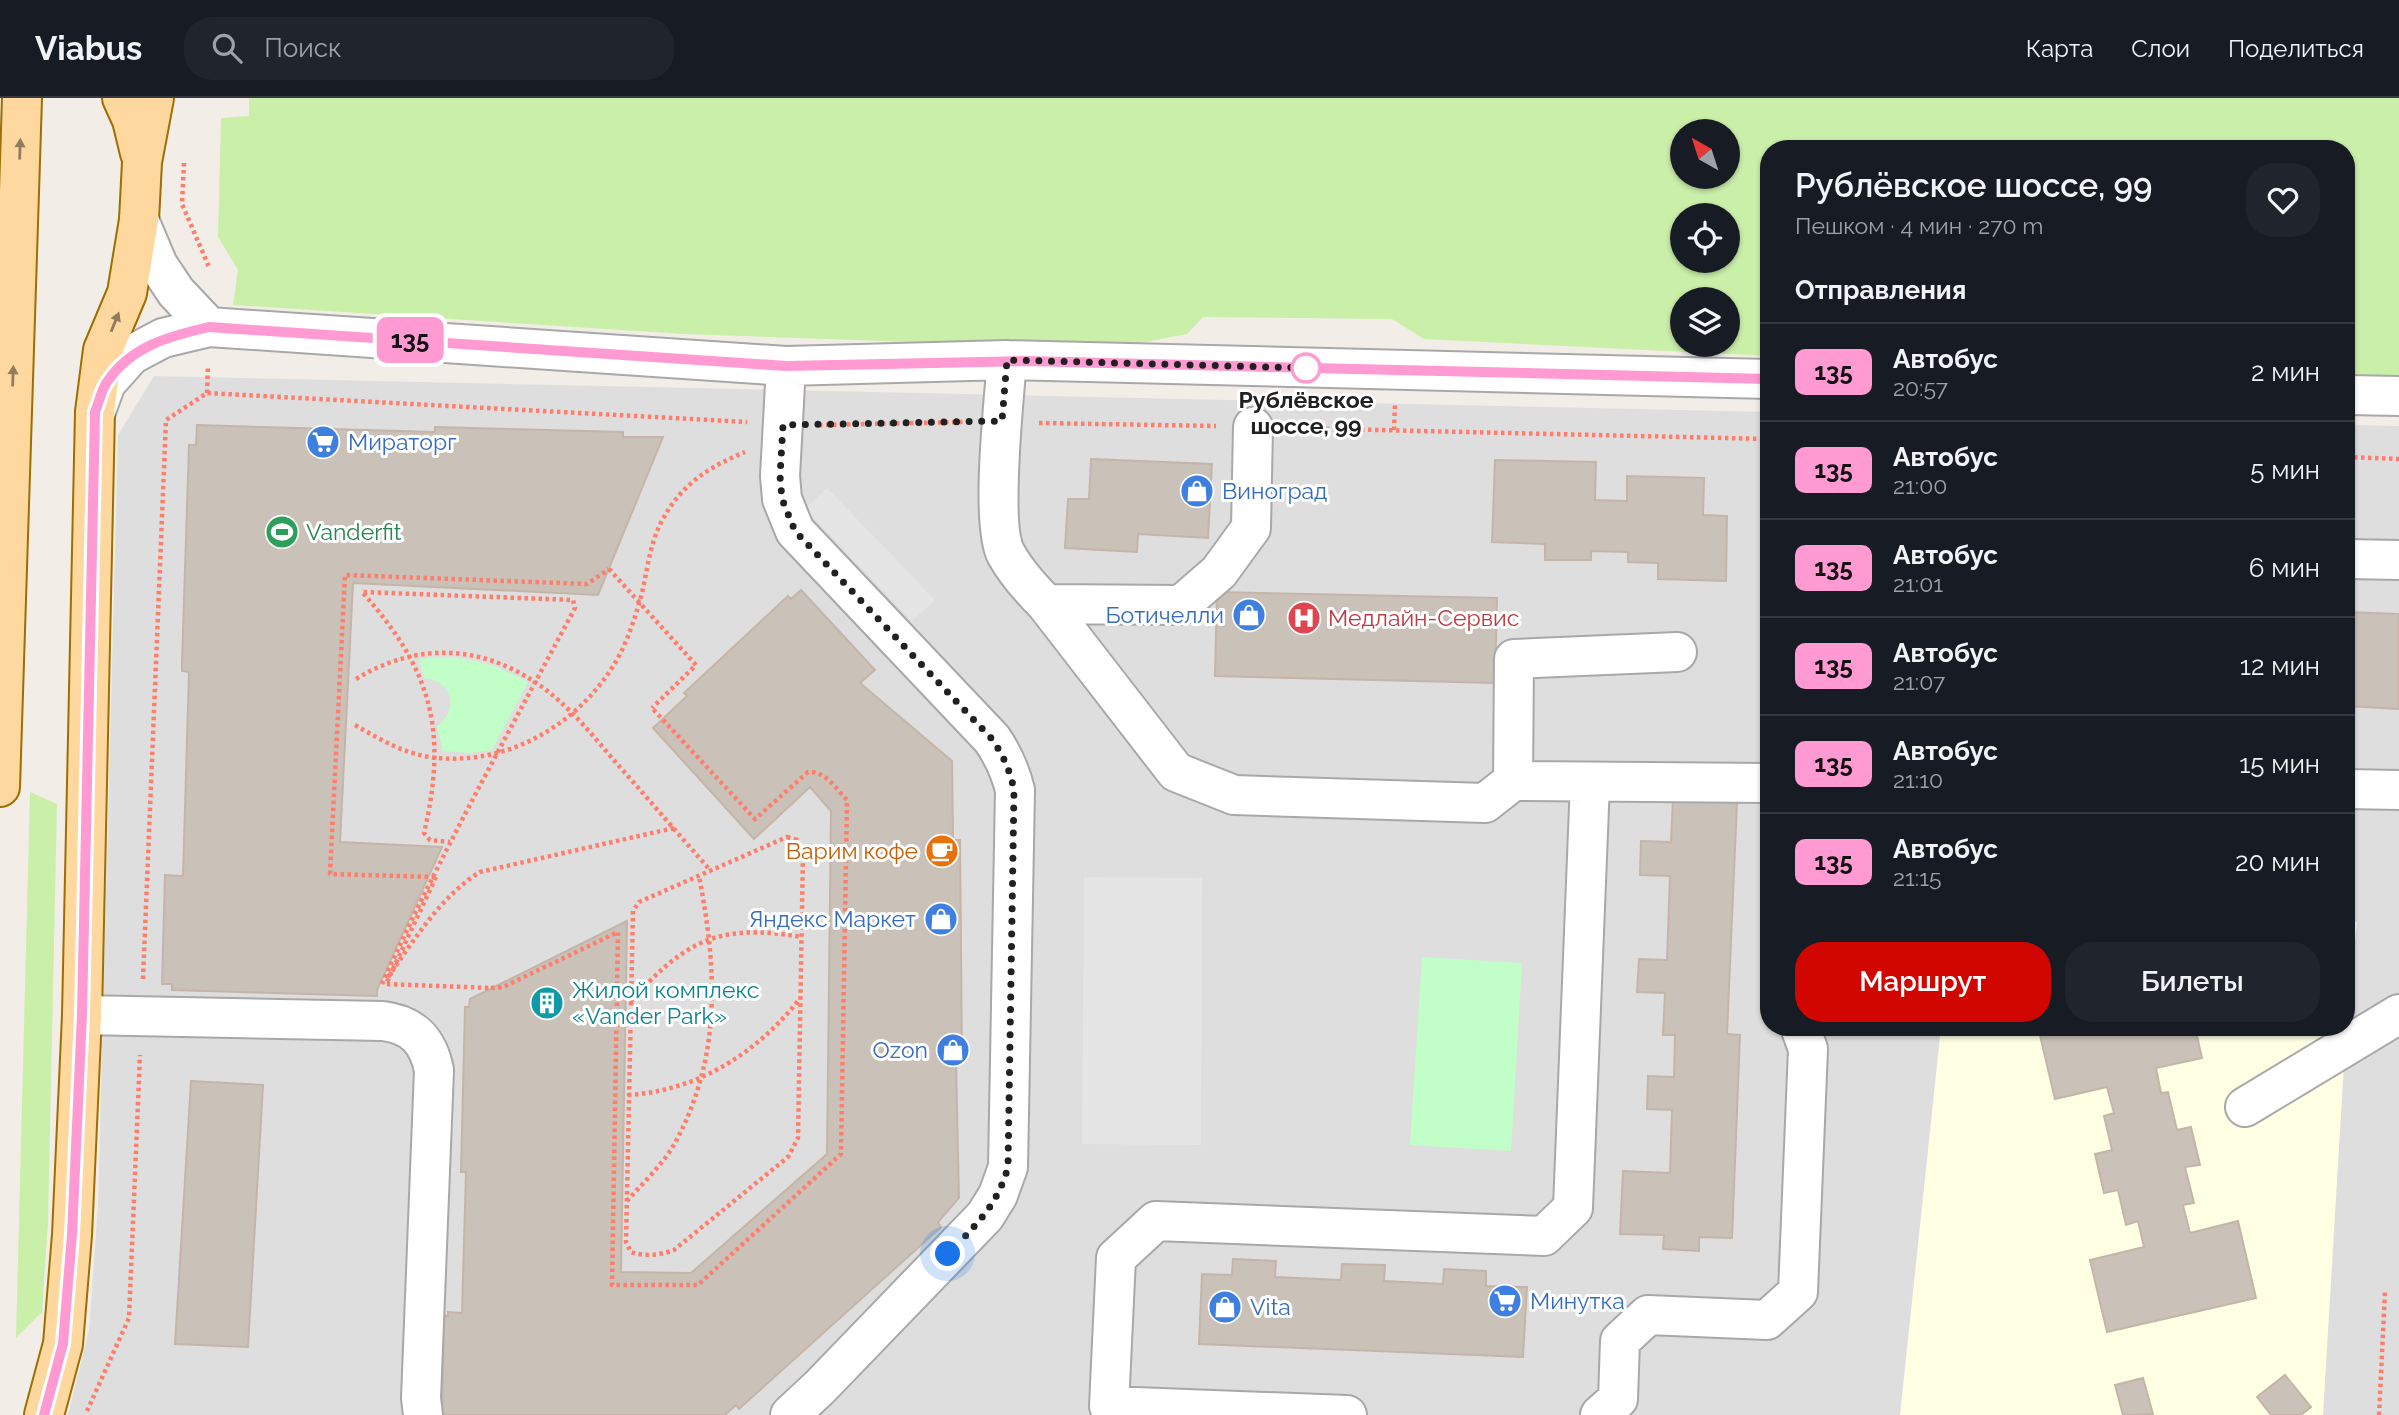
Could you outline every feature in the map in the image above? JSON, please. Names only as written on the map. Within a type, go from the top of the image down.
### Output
[{"type":"main road","points":[[0,788],[22,98]]},
{"type":"main road","points":[[122,98],[132,120],[142,162]]},
{"type":"main road","points":[[44,1415],[63,1344],[72,1235],[82,1015],[95,412],[103,351],[127,293],[139,220],[142,162],[154,98]]},
{"type":"street","points":[[139,220],[158,265],[176,292],[209,327]]},
{"type":"street","points":[[95,412],[106,383],[131,355],[163,338],[209,327],[786,366],[1007,360],[1760,379]]},
{"type":"street","points":[[1007,360],[998,521],[1004,552],[1176,772],[1234,795],[1485,803],[1513,781],[1760,783]]},
{"type":"street","points":[[786,366],[780,476],[782,499],[795,531],[992,739],[1010,771],[1014,790],[1008,1167],[1003,1184],[985,1216],[790,1415]]},
{"type":"street","points":[[2355,395],[2399,396]]},
{"type":"street","points":[[1046,604],[1181,605],[1219,572],[1251,528],[1253,427]]},
{"type":"street","points":[[2355,559],[2399,560]]},
{"type":"street","points":[[1513,781],[1514,659],[1677,652]]},
{"type":"street","points":[[1347,1415],[1110,1406],[1116,1258],[1156,1220],[1544,1236],[1573,1208],[1590,782]]},
{"type":"street","points":[[2355,789],[2399,790]]},
{"type":"street","points":[[82,1015],[142,1016],[290,1003],[396,1022],[418,1034],[432,1057],[435,1070],[421,1398],[424,1415]]},
{"type":"street","points":[[2245,1107],[2399,1014]]},
{"type":"street","points":[[1600,1415],[1618,1399],[1620,1341],[1648,1315],[1767,1320],[1798,1292],[1808,1049],[1803,1036]]},
{"type":"path","points":[[85,1415],[129,1318],[166,420],[207,393],[783,425],[1002,421],[1760,439]]},
{"type":"path","points":[[355,725],[400,749],[436,758],[471,758],[498,754],[531,741],[572,713],[601,681],[622,649],[639,605],[651,544],[664,517],[696,478],[716,464],[748,451]]},
{"type":"path","points":[[2355,457],[2399,459]]},
{"type":"path","points":[[609,569],[696,666],[652,708],[755,819],[808,772],[824,776],[847,800],[841,1154],[698,1285],[612,1285],[618,932],[503,987],[491,988],[386,984],[436,877],[330,874],[345,575],[587,584],[609,569]]},
{"type":"path","points":[[450,842],[430,840],[424,833],[433,794],[436,758],[428,702],[410,655],[386,619],[362,592],[573,600],[575,608],[450,842],[381,986],[444,902],[467,880],[480,872],[674,828]]},
{"type":"path","points":[[356,679],[381,665],[410,655],[441,652],[477,655],[513,668],[536,682],[572,713],[711,871]]},
{"type":"path","points":[[787,837],[797,840],[803,853],[799,1138],[788,1157],[674,1250],[665,1254],[637,1254],[627,1248],[626,1202],[633,911],[639,902],[711,871],[787,837]]},
{"type":"path","points":[[626,1202],[674,1144],[700,1078],[712,1012],[713,986],[710,939],[699,876]]},
{"type":"path","points":[[630,1003],[671,961],[710,939],[743,932],[802,937]]},
{"type":"path","points":[[628,1096],[672,1088],[700,1078],[749,1050],[777,1025],[801,996]]},
{"type":"path","points":[[2379,1415],[2385,1292]]},
{"type":"shaded area","points":[[154,376],[1760,412],[1760,1036],[2355,1036],[2355,425],[2399,426],[2399,1415],[68,1415],[89,1330],[98,1205],[118,435]]},
{"type":"shaded area","points":[[827,488],[935,600],[912,621],[805,509]]},
{"type":"shaded area","points":[[1084,877],[1202,878],[1201,1145],[1082,1144]]},
{"type":"shaded area","points":[[1940,1036],[2346,1036],[2323,1415],[1900,1415]]},
{"type":"green space","points":[[249,98],[2399,98],[2399,378],[2355,377],[2355,140],[1760,140],[1760,356],[1740,355],[1740,287],[1670,287],[1670,351],[1424,339],[1392,319],[1203,317],[1187,334],[1109,349],[684,334],[233,305],[238,270],[218,237],[221,118],[249,116]]},
{"type":"green space","points":[[438,657],[485,664],[528,682],[492,750],[469,753],[443,751],[437,727],[448,712],[450,697],[442,685],[424,678],[419,659]]},
{"type":"green space","points":[[30,792],[57,804],[48,1222],[42,1312],[16,1338]]},
{"type":"green space","points":[[1422,957],[1522,963],[1511,1151],[1410,1145]]},
{"type":"building","points":[[197,425],[435,432],[435,427],[623,432],[623,437],[663,437],[598,595],[353,583],[340,842],[442,847],[377,990],[377,996],[172,990],[172,984],[162,984],[165,875],[183,876],[189,672],[182,671],[182,663],[189,445],[196,445]]},
{"type":"building","points":[[1091,459],[1212,464],[1208,538],[1138,534],[1137,552],[1065,548],[1068,499],[1089,499]]},
{"type":"building","points":[[1495,460],[1596,462],[1595,500],[1627,501],[1627,476],[1704,478],[1703,515],[1727,516],[1726,581],[1658,579],[1658,563],[1628,562],[1628,552],[1591,551],[1591,560],[1545,560],[1545,544],[1492,542]]},
{"type":"building","name":"Жилой комплекс «Vander Park»","points":[[801,590],[875,670],[860,683],[952,761],[953,840],[960,840],[962,1061],[956,1062],[959,1198],[938,1222],[941,1227],[739,1409],[736,1405],[725,1415],[442,1415],[444,1316],[448,1316],[448,1312],[462,1313],[466,1172],[461,1172],[465,1007],[469,1007],[470,999],[627,921],[621,1272],[691,1273],[827,1154],[831,811],[810,787],[754,839],[653,728],[687,696],[684,693],[788,596],[791,599]]},
{"type":"building","points":[[1217,592],[1497,598],[1495,683],[1215,676]]},
{"type":"building","points":[[2355,612],[2399,614],[2399,709],[2355,706]]},
{"type":"building","points":[[1673,799],[1737,802],[1727,1034],[1740,1035],[1732,1238],[1699,1237],[1699,1251],[1663,1249],[1664,1235],[1620,1234],[1623,1171],[1670,1173],[1672,1110],[1647,1109],[1648,1076],[1674,1077],[1675,1035],[1663,1035],[1665,993],[1637,992],[1639,959],[1667,960],[1670,876],[1640,875],[1641,841],[1671,842]]},
{"type":"building","points":[[2040,1036],[2197,1036],[2202,1058],[2156,1068],[2161,1093],[2168,1092],[2177,1130],[2191,1127],[2200,1165],[2185,1167],[2194,1203],[2183,1205],[2190,1233],[2238,1221],[2256,1298],[2107,1332],[2090,1260],[2144,1247],[2138,1221],[2126,1225],[2118,1190],[2104,1193],[2095,1154],[2112,1150],[2104,1116],[2114,1113],[2107,1087],[2055,1099]]},
{"type":"building","points":[[191,1081],[263,1085],[248,1347],[175,1344]]},
{"type":"building","points":[[1233,1259],[1276,1261],[1275,1277],[1341,1280],[1342,1264],[1385,1265],[1384,1281],[1443,1284],[1444,1269],[1486,1271],[1486,1286],[1527,1287],[1523,1357],[1199,1344],[1202,1274],[1232,1275]]},
{"type":"building","points":[[2285,1375],[2311,1407],[2301,1415],[2271,1415],[2257,1397]]},
{"type":"building","points":[[2143,1378],[2153,1414],[2123,1415],[2115,1385]]},
{"type":"bus line","name":"135","points":[[44,1415],[63,1344],[72,1235],[82,1015],[95,412],[106,383],[131,355],[163,338],[209,327],[786,366],[1007,360],[1760,379]]},
{"type":"place","name":"Рублёвское шоссе, 99","points":[[1306,368]]},
{"type":"place","name":"Мираторг","points":[[323,442]]},
{"type":"place","name":"Виноград","points":[[1197,491]]},
{"type":"place","name":"Vanderfit","points":[[282,532]]},
{"type":"place","name":"Ботичелли","points":[[1249,615]]},
{"type":"place","name":"Медлайн-Сервис","points":[[1304,618]]},
{"type":"place","name":"Варим кофе","points":[[942,851]]},
{"type":"place","name":"Яндекс Маркет","points":[[941,919]]},
{"type":"place","name":"Жилой комплекс «Vander Park»","points":[[547,1003]]},
{"type":"place","name":"Ozon","points":[[953,1050]]},
{"type":"place","name":"Минутка","points":[[1505,1301]]},
{"type":"place","name":"Vita","points":[[1225,1307]]},
{"type":"route","points":[[948,1254],[992,1206],[1008,1167],[1014,790],[1010,771],[992,739],[795,531],[782,499],[780,476],[783,425],[1002,421],[1007,360],[1306,368]]}]
